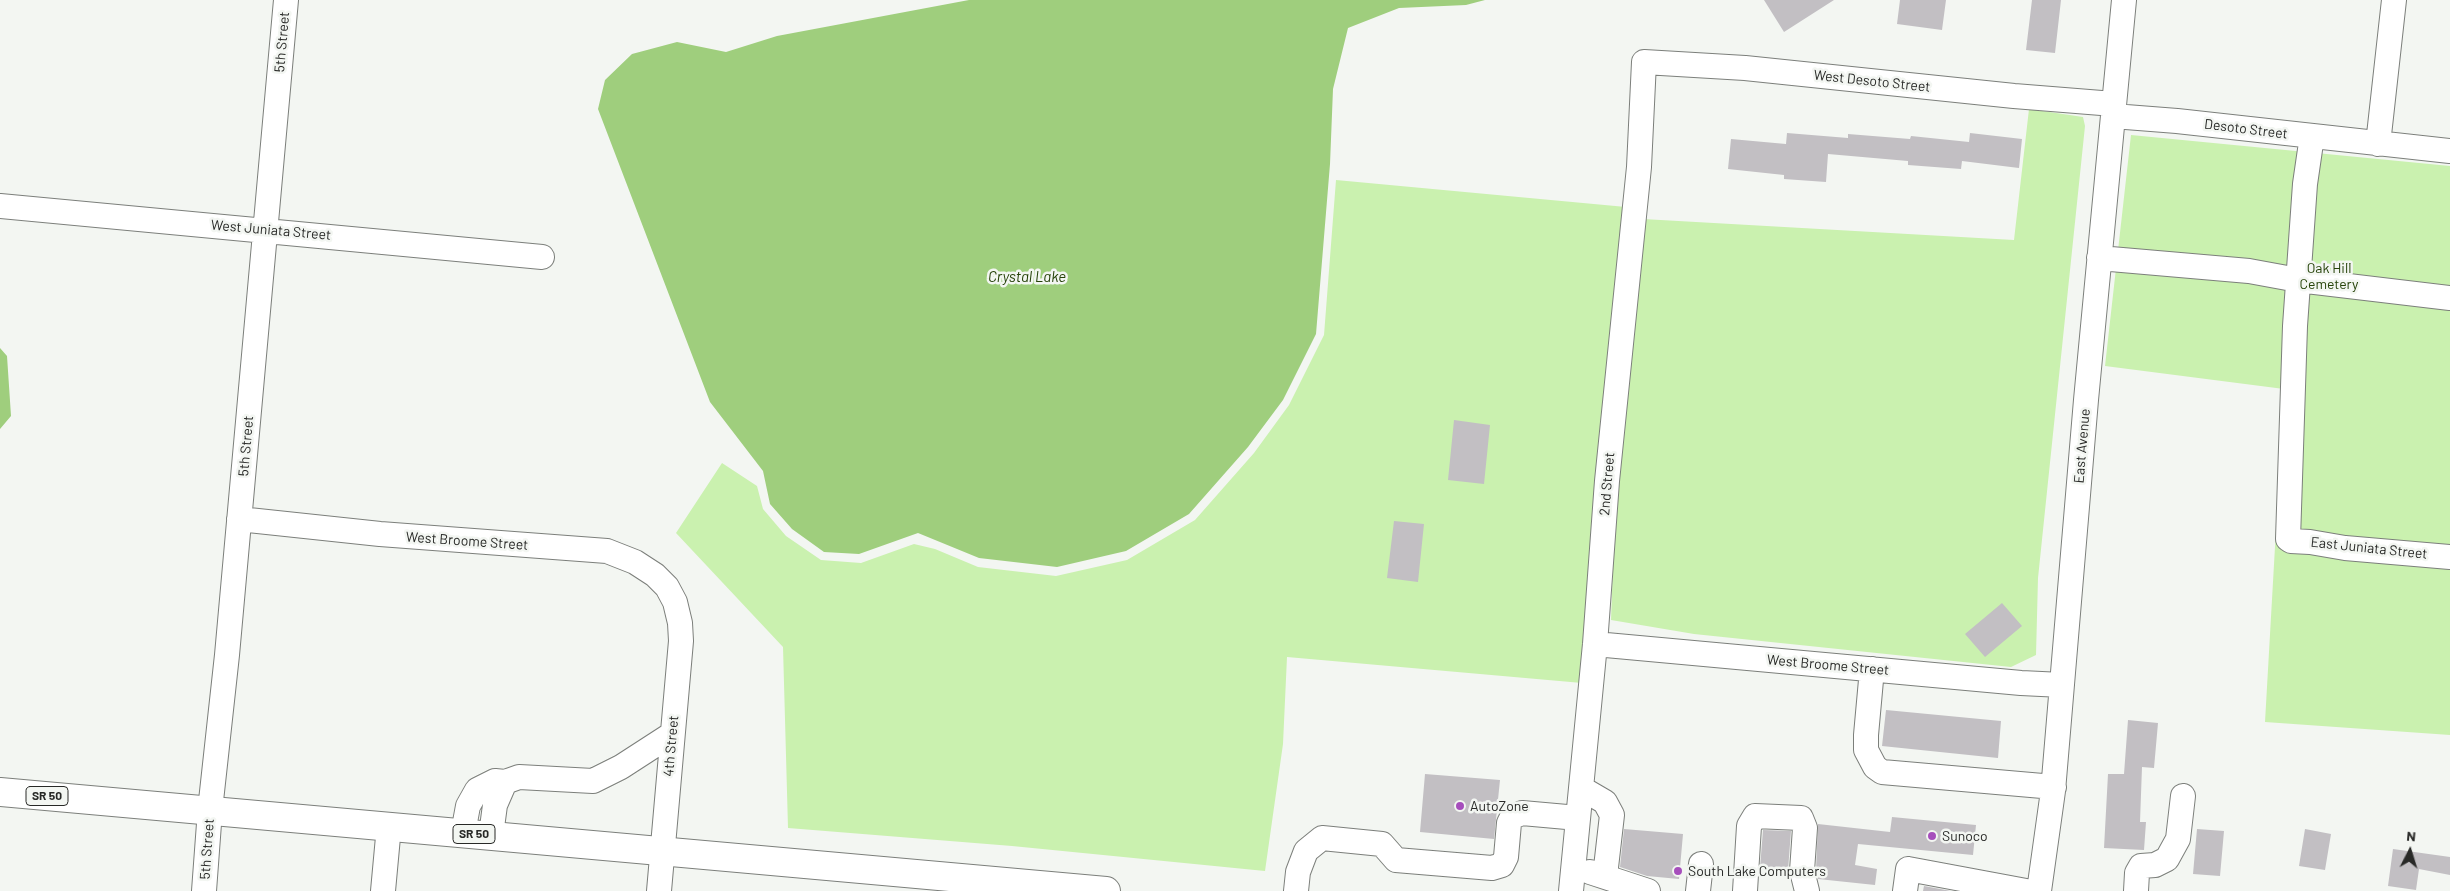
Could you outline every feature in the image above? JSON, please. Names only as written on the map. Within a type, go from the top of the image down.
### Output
[{"type":"highway","name":"SR 50","points":[[0,792],[1106,891]]},
{"type":"street","name":"5th Street","points":[[204,891],[210,810],[240,519],[286,0]]},
{"type":"street","name":"East Avenue","points":[[2039,891],[2054,787],[2099,258],[2124,0]]},
{"type":"street","points":[[2378,144],[2394,0]]},
{"type":"street","name":"West Desoto Street","points":[[1643,76],[1644,62],[1745,68],[2014,96],[2114,110]]},
{"type":"street","name":"2nd Street","points":[[1571,891],[1595,644],[1607,481],[1639,167],[1643,76]]},
{"type":"street","name":"Desoto Street","points":[[2114,110],[2177,121],[2450,152]]},
{"type":"street","points":[[2298,280],[2305,184],[2312,136]]},
{"type":"street","name":"West Juniata Street","points":[[0,206],[265,229],[542,257]]},
{"type":"street","points":[[2099,258],[2249,271],[2298,280],[2450,298]]},
{"type":"street","name":"East Juniata Street","points":[[2298,280],[2288,539],[2291,541],[2345,548],[2450,557]]},
{"type":"street","name":"West Broome Street","points":[[240,519],[380,534],[607,552],[635,562],[655,575],[667,587],[675,602]]},
{"type":"street","name":"4th Street","points":[[659,891],[681,641],[680,623],[675,602]]},
{"type":"street","name":"West Broome Street","points":[[1595,644],[2021,684],[2062,685]]},
{"type":"street","points":[[1872,669],[1866,750],[1874,767],[1882,772],[2054,787]]},
{"type":"street","points":[[463,833],[468,806],[477,790],[495,781],[505,782],[519,777],[593,781],[621,767],[672,734]]},
{"type":"street","points":[[491,835],[495,805],[505,782]]},
{"type":"street","points":[[1581,788],[1605,802],[1612,816],[1605,876]]},
{"type":"street","points":[[2136,891],[2137,873],[2141,866],[2155,865],[2167,859],[2178,839],[2184,796]]},
{"type":"street","points":[[1296,891],[1298,872],[1306,851],[1322,838],[1382,844],[1396,860],[1492,868],[1502,865],[1506,857],[1509,823],[1512,817],[1522,813],[1578,818]]},
{"type":"street","points":[[1745,891],[1749,826],[1755,816],[1801,818],[1805,828],[1802,872],[1807,891]]},
{"type":"street","points":[[383,891],[389,826]]},
{"type":"street","points":[[1698,891],[1701,864]]},
{"type":"street","points":[[1573,867],[1648,891]]},
{"type":"street","points":[[1905,891],[1908,869],[2026,891]]},
{"type":"green space","points":[[2029,109],[2083,117],[2085,126],[2038,578],[2036,655],[2011,667],[1694,634],[1611,620],[1616,481],[1643,219],[2014,240]]},
{"type":"green space","name":"Oak Hill Cemetery","points":[[2131,135],[2450,166],[2450,735],[2265,722],[2284,389],[2105,366]]},
{"type":"green space","points":[[1336,180],[1626,207],[1582,683],[1287,657],[1283,744],[1265,871],[1012,846],[788,828],[783,647],[676,533],[722,463],[757,486],[763,509],[786,536],[821,560],[861,563],[914,544],[935,549],[978,567],[1056,576],[1127,560],[1195,520],[1254,453],[1289,405],[1324,335]]},
{"type":"water","name":"Crystal Lake","points":[[969,0],[1485,0],[1466,5],[1399,8],[1348,28],[1333,89],[1330,164],[1316,334],[1283,400],[1248,447],[1189,514],[1126,551],[1057,567],[979,558],[918,533],[859,554],[824,552],[792,529],[770,504],[763,471],[710,402],[598,109],[605,80],[632,54],[677,42],[726,52],[777,36]]},
{"type":"water","points":[[0,348],[7,356],[11,416],[0,429]]},
{"type":"building","points":[[1764,0],[1834,0],[1784,32]]},
{"type":"building","points":[[1900,0],[1946,0],[1942,30],[1897,24]]},
{"type":"building","points":[[2032,0],[2061,0],[2055,53],[2026,50]]},
{"type":"building","points":[[1787,133],[1848,138],[1848,134],[1910,139],[1911,136],[1969,142],[1970,133],[2022,139],[2019,168],[1962,161],[1961,169],[1908,165],[1908,161],[1828,154],[1826,182],[1784,179],[1784,175],[1728,169],[1731,139],[1786,144]]},
{"type":"building","points":[[1454,420],[1490,425],[1484,484],[1448,480]]},
{"type":"building","points":[[1394,521],[1424,524],[1418,582],[1387,578]]},
{"type":"building","points":[[2002,603],[2022,626],[1985,657],[1965,634]]},
{"type":"building","points":[[1886,710],[2001,721],[1998,758],[1882,746]]},
{"type":"building","points":[[2128,720],[2158,723],[2154,768],[2142,767],[2140,822],[2146,822],[2144,850],[2104,848],[2108,774],[2124,774]]},
{"type":"building","name":"AutoZone","points":[[1425,774],[1500,780],[1494,839],[1420,832]]},
{"type":"building","points":[[1892,817],[1976,825],[1973,855],[1858,844],[1855,865],[1877,869],[1875,885],[1818,879],[1816,870],[1818,824],[1890,832]]},
{"type":"building","points":[[1624,829],[1683,834],[1679,879],[1647,876],[1620,867]]},
{"type":"building","points":[[2197,829],[2224,831],[2220,876],[2193,874]]},
{"type":"building","points":[[2305,829],[2331,834],[2325,870],[2299,866]]},
{"type":"building","points":[[1763,830],[1791,831],[1788,870],[1760,868]]},
{"type":"building","points":[[2393,849],[2450,857],[2450,875],[2419,869],[2416,890],[2388,886]]},
{"type":"building","points":[[1924,886],[1951,891],[1923,891]]},
{"type":"place","name":"AutoZone","points":[[1460,806]]},
{"type":"place","name":"Sunoco","points":[[1932,836]]},
{"type":"place","name":"South Lake Computers","points":[[1678,871]]}]
